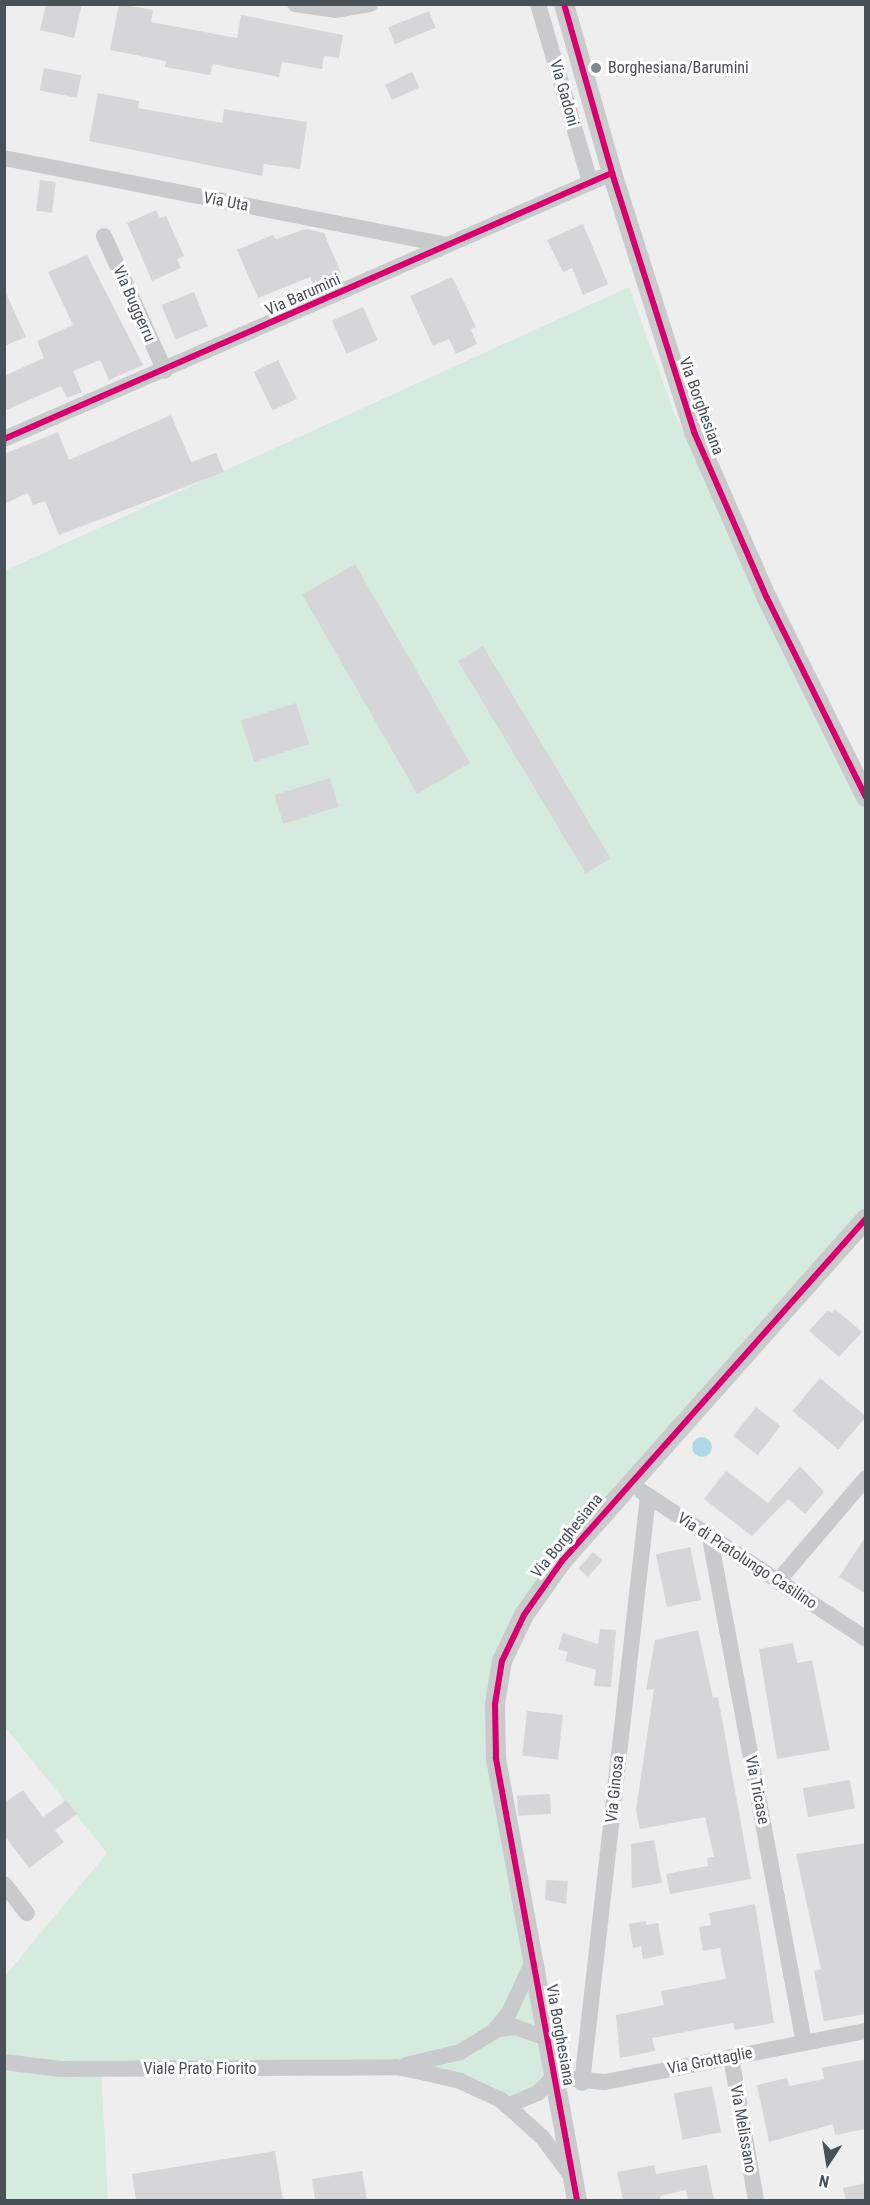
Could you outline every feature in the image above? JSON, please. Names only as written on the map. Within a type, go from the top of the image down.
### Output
[{"type":"street","points":[[295,4],[334,9],[370,4]]},
{"type":"street","name":"Via Gadoni","points":[[538,4],[590,182]]},
{"type":"street","name":"Via Borghesiana","points":[[564,4],[612,173],[707,463],[772,608],[866,797]]},
{"type":"street","name":"Via Uta","points":[[4,158],[447,245]]},
{"type":"street","name":"Via Barumini","points":[[4,439],[165,371],[612,173]]},
{"type":"street","name":"Via Buggerru","points":[[104,236],[165,371]]},
{"type":"street","name":"Via Borghesiana","points":[[577,2200],[496,1757],[499,1675],[510,1640],[534,1600],[628,1483],[866,1218]]},
{"type":"street","points":[[778,1581],[866,1478]]},
{"type":"street","name":"Via di Pratolungo Casilino","points":[[628,1483],[866,1639]]},
{"type":"street","name":"Via Ginosa","points":[[582,2083],[648,1496]]},
{"type":"street","name":"Via Tricase","points":[[710,1538],[804,2043]]},
{"type":"street","points":[[4,1884],[27,1912]]},
{"type":"street","name":"Viale Prato Fiorito","points":[[396,2067],[464,2050],[497,2029],[533,1961]]},
{"type":"street","points":[[497,2029],[515,2027],[547,2038]]},
{"type":"street","name":"Via Grottaglie","points":[[554,2077],[582,2083],[866,2031]]},
{"type":"street","name":"Via Melissano","points":[[730,2057],[756,2200]]},
{"type":"street","name":"Viale Prato Fiorito","points":[[4,2062],[101,2070],[396,2067],[460,2081],[507,2106],[542,2137],[573,2179]]},
{"type":"street","points":[[507,2106],[538,2093],[554,2077]]},
{"type":"green space","points":[[629,287],[674,413],[865,797],[865,1218],[538,1594],[495,1704],[554,2077],[501,2100],[396,2067],[101,2070],[108,2200],[5,2200],[5,1976],[107,1853],[5,1727],[4,571]]},
{"type":"water","points":[[702,1437],[709,1440],[712,1447],[709,1454],[702,1457],[695,1454],[692,1447],[695,1440]]},
{"type":"building","points":[[46,4],[82,4],[74,38],[40,30]]},
{"type":"building","points":[[119,4],[153,10],[151,22],[237,38],[241,15],[343,35],[339,58],[324,56],[322,69],[282,62],[279,77],[213,64],[210,75],[165,67],[166,61],[110,50]]},
{"type":"building","points":[[429,11],[436,28],[395,44],[388,27]]},
{"type":"building","points":[[44,68],[81,75],[77,98],[40,91]]},
{"type":"building","points":[[412,72],[419,87],[392,100],[385,85]]},
{"type":"building","points":[[98,93],[139,101],[138,108],[222,123],[224,109],[307,122],[300,169],[264,164],[262,176],[89,141]]},
{"type":"building","points":[[40,180],[56,182],[52,213],[36,211]]},
{"type":"building","points":[[156,210],[160,218],[166,216],[184,256],[177,259],[181,268],[152,281],[127,223]]},
{"type":"building","points":[[583,224],[608,284],[583,295],[572,268],[563,272],[547,240]]},
{"type":"building","points":[[306,229],[324,233],[341,273],[313,284],[310,277],[258,298],[237,250],[273,235],[276,239]]},
{"type":"building","points":[[87,255],[143,365],[109,380],[100,360],[73,371],[82,392],[67,398],[61,386],[4,411],[4,376],[44,358],[37,341],[73,325],[48,272]]},
{"type":"building","points":[[452,277],[476,327],[471,330],[477,344],[456,354],[449,339],[433,346],[410,296]]},
{"type":"building","points":[[4,289],[26,337],[4,346]]},
{"type":"building","points":[[194,292],[208,326],[175,339],[162,305]]},
{"type":"building","points":[[363,307],[378,340],[347,354],[332,321]]},
{"type":"building","points":[[278,360],[297,399],[273,410],[254,372]]},
{"type":"building","points":[[171,415],[191,462],[216,453],[224,472],[59,535],[45,501],[33,505],[28,493],[4,504],[4,454],[58,432],[69,460]]},
{"type":"building","points":[[355,564],[470,763],[417,794],[302,594]]},
{"type":"building","points":[[483,646],[611,859],[586,874],[458,661]]},
{"type":"building","points":[[296,703],[309,744],[254,762],[241,721]]},
{"type":"building","points":[[330,778],[339,807],[283,824],[275,795]]},
{"type":"building","points":[[835,1309],[862,1332],[839,1357],[809,1331],[828,1310],[832,1313]]},
{"type":"building","points":[[820,1378],[866,1417],[838,1450],[792,1411]]},
{"type":"building","points":[[756,1407],[780,1426],[758,1455],[733,1436]]},
{"type":"building","points":[[800,1466],[824,1492],[805,1514],[788,1499],[752,1536],[704,1499],[726,1471],[768,1503]]},
{"type":"building","points":[[866,1536],[866,1594],[839,1577]]},
{"type":"building","points":[[690,1547],[701,1600],[667,1607],[656,1554]]},
{"type":"building","points":[[593,1552],[603,1561],[588,1577],[578,1568]]},
{"type":"building","points":[[600,1629],[616,1630],[611,1687],[594,1686],[596,1670],[565,1661],[568,1652],[558,1649],[563,1633],[598,1644]]},
{"type":"building","points":[[698,1630],[713,1698],[718,1697],[751,1879],[670,1894],[666,1874],[708,1866],[707,1858],[714,1857],[705,1817],[640,1829],[636,1810],[654,1689],[646,1690],[655,1640]]},
{"type":"building","points":[[793,1643],[797,1663],[812,1660],[830,1750],[777,1759],[759,1649]]},
{"type":"building","points":[[527,1711],[563,1715],[558,1760],[522,1756]]},
{"type":"building","points":[[850,1780],[855,1809],[808,1817],[803,1788]]},
{"type":"building","points":[[23,1790],[43,1817],[66,1800],[77,1814],[55,1830],[64,1842],[29,1868],[4,1835],[4,1803]]},
{"type":"building","points":[[550,1794],[551,1814],[518,1816],[517,1796]]},
{"type":"building","points":[[654,1840],[662,1883],[632,1888],[631,1844]]},
{"type":"building","points":[[866,1843],[866,2014],[824,2021],[814,1971],[821,1969],[796,1854]]},
{"type":"building","points":[[546,1880],[568,1881],[566,1904],[545,1900]]},
{"type":"building","points":[[755,1904],[774,2023],[735,2030],[733,2023],[652,2038],[655,2051],[620,2058],[616,2015],[664,2005],[661,1991],[726,1979],[720,1948],[703,1951],[699,1927],[711,1925],[709,1913]]},
{"type":"building","points":[[646,1921],[646,1925],[658,1923],[664,1955],[643,1959],[641,1946],[633,1948],[629,1924]]},
{"type":"building","points":[[866,2059],[866,2129],[835,2135],[833,2124],[769,2142],[757,2085],[787,2078],[789,2086],[824,2079],[822,2068]]},
{"type":"building","points":[[712,2086],[721,2132],[683,2140],[674,2093]]},
{"type":"building","points":[[275,2151],[283,2200],[136,2200],[132,2174]]},
{"type":"building","points":[[654,2165],[656,2174],[707,2165],[714,2200],[688,2200],[686,2190],[660,2196],[661,2200],[623,2200],[617,2172]]},
{"type":"building","points":[[362,2171],[367,2200],[315,2200],[312,2179]]},
{"type":"building","points":[[866,2183],[866,2200],[846,2200],[843,2188]]},
{"type":"cycle path","points":[[564,4],[612,173],[694,432],[767,598],[866,797]]},
{"type":"cycle path","points":[[4,439],[612,173]]},
{"type":"cycle path","points":[[577,2200],[496,1757],[495,1704],[502,1661],[524,1615],[562,1561],[866,1218]]},
{"type":"place","name":"Borghesiana/Barumini","points":[[596,68]]}]
